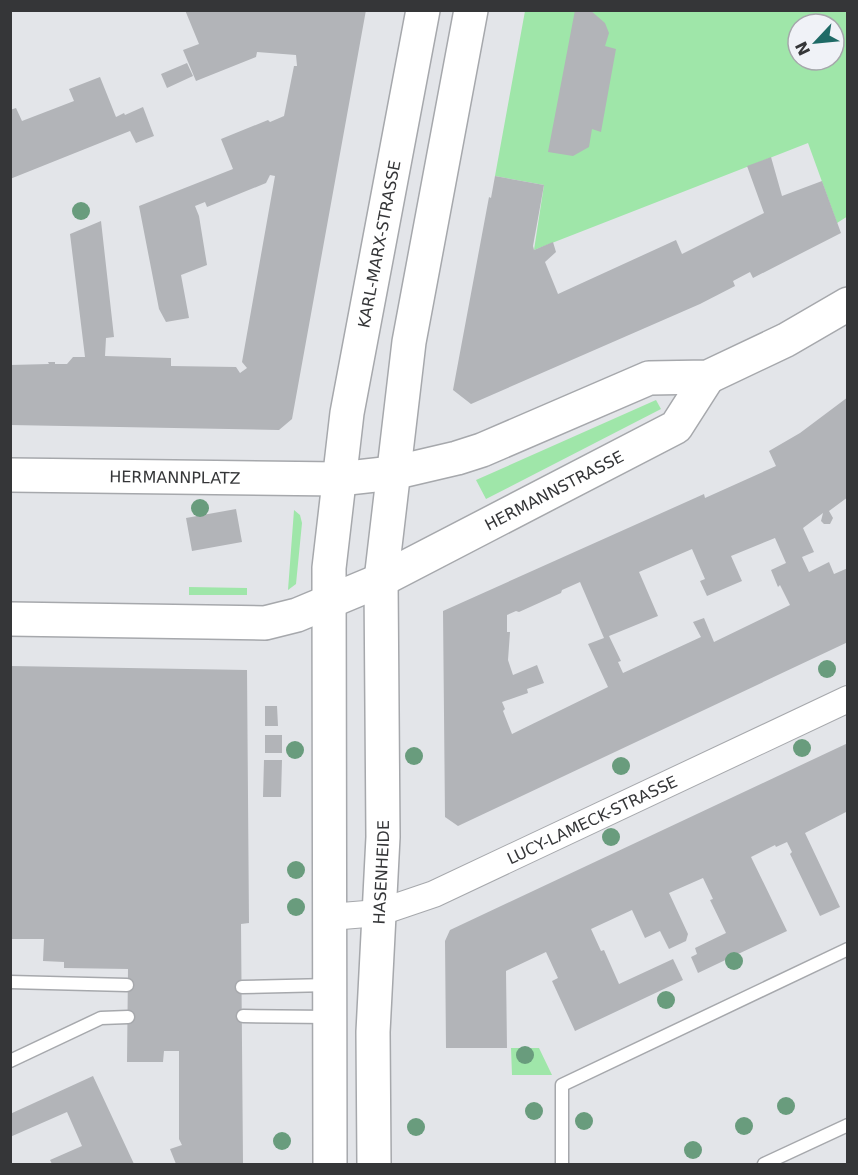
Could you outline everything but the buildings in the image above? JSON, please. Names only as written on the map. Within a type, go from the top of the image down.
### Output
[{"type":"main road","name":"KARL-MARX-STRASSE","points":[[339,479],[347,413],[423,10]]},
{"type":"main road","points":[[10,619],[265,623],[328,604],[381,580],[409,342],[471,10]]},
{"type":"main road","points":[[393,472],[482,450],[649,378],[708,377],[786,340],[848,304]]},
{"type":"main road","name":"HERMANNSTRASSE","points":[[381,580],[676,427],[708,377]]},
{"type":"main road","name":"HERMANNPLATZ","points":[[10,475],[339,479],[393,472]]},
{"type":"main road","points":[[330,1164],[328,604],[329,568],[339,479]]},
{"type":"main road","name":"HASENHEIDE","points":[[374,1164],[373,1032],[382,837],[381,580]]},
{"type":"street","name":"LUCY-LAMECK-STRASSE","points":[[330,917],[378,913],[456,884],[848,699]]},
{"type":"lane","points":[[562,1164],[562,1085],[848,949]]},
{"type":"lane","points":[[10,982],[128,985]]},
{"type":"lane","points":[[242,987],[330,985]]},
{"type":"lane","points":[[243,1016],[330,1017]]},
{"type":"lane","points":[[10,1061],[101,1018],[128,1017]]},
{"type":"lane","points":[[764,1164],[848,1125]]},
{"type":"green space","points":[[525,11],[847,11],[848,216],[837,223],[808,143],[534,250],[544,185],[495,176]]},
{"type":"green space","points":[[656,400],[661,409],[486,499],[476,480]]},
{"type":"green space","points":[[294,510],[300,515],[302,523],[296,584],[288,590]]},
{"type":"green space","points":[[189,587],[247,588],[247,595],[189,595]]},
{"type":"green space","points":[[511,1048],[539,1048],[552,1075],[512,1075]]}]
